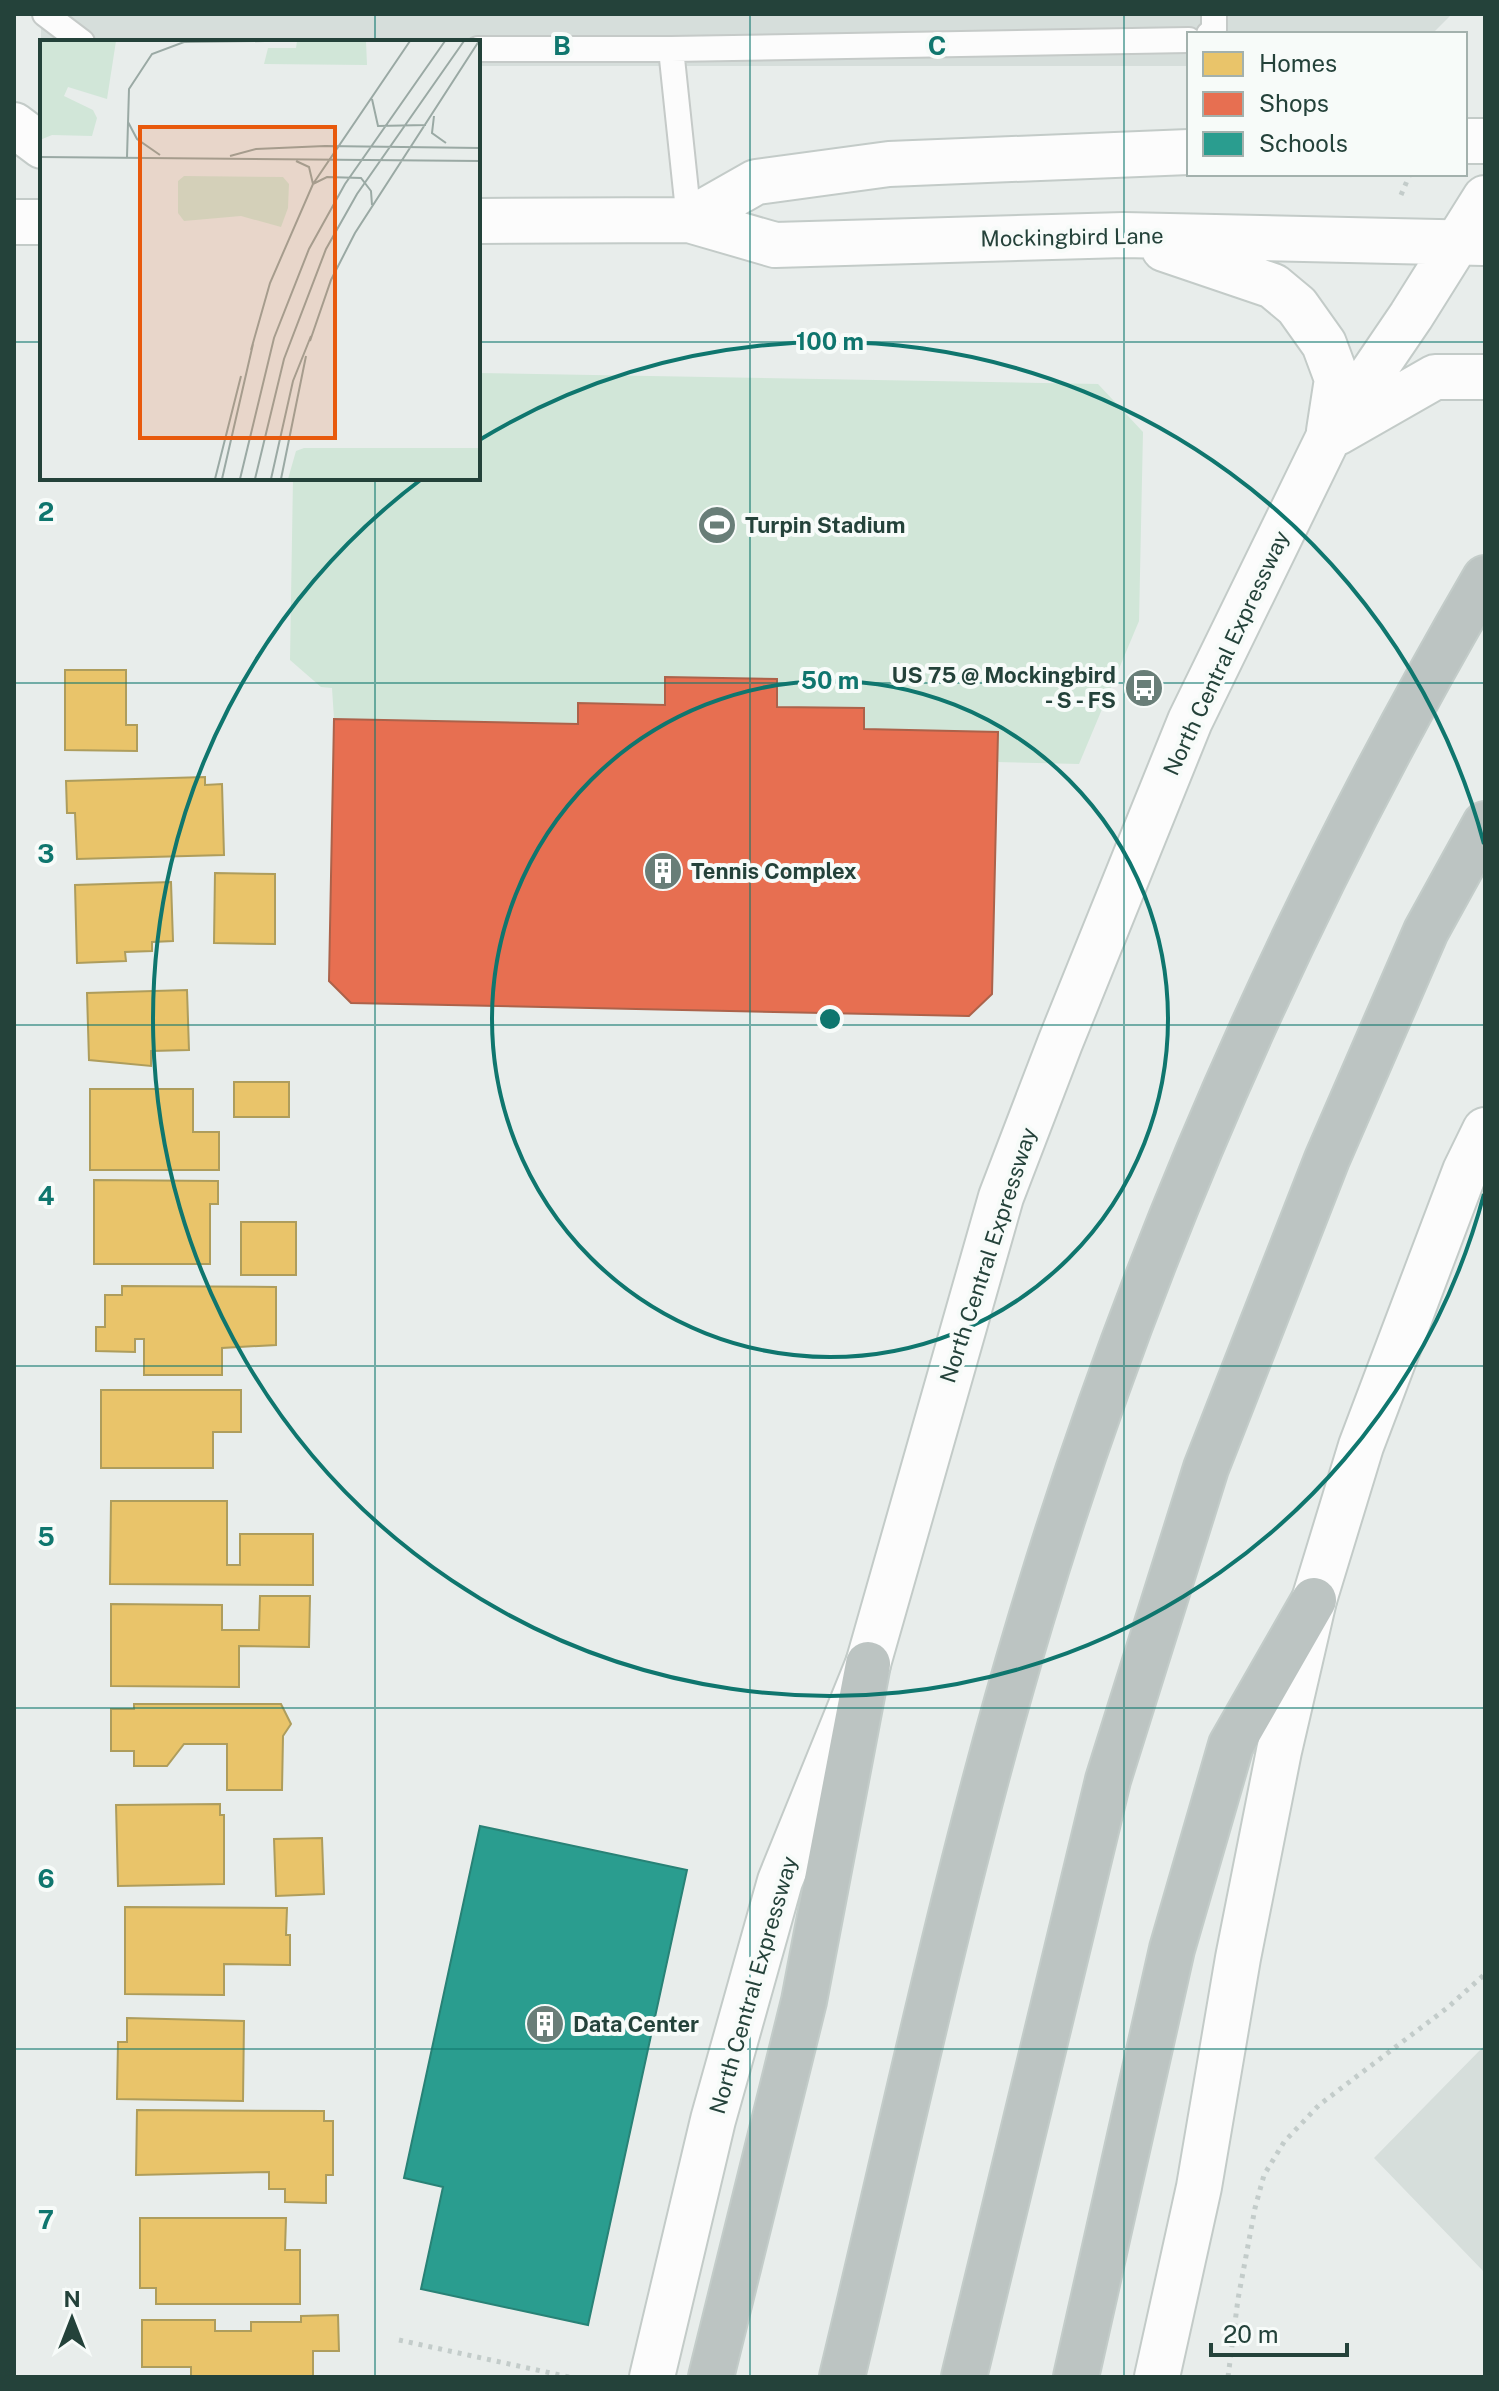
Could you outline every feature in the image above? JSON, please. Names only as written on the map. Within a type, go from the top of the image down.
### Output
[{"type":"highway","points":[[842,2377],[995,1743],[1032,1615],[1108,1382],[1196,1156],[1260,1010],[1369,787],[1485,578]]},
{"type":"highway","points":[[964,2377],[1108,1780],[1206,1468],[1333,1145],[1426,931],[1485,824]]},
{"type":"highway","points":[[1076,2377],[1172,1949],[1231,1745],[1314,1600]]},
{"type":"highway","points":[[711,2377],[804,2001],[868,1664]]},
{"type":"main road","points":[[14,125],[40,144]]},
{"type":"main road","name":"Mockingbird Lane","points":[[689,220],[756,182],[889,164],[1187,152]]},
{"type":"main road","name":"North Central Expressway","points":[[652,2377],[713,2120],[780,1881],[868,1664],[1001,1197],[1117,897],[1190,721],[1328,438],[1472,242],[1485,198]]},
{"type":"main road","name":"Mockingbird Lane","points":[[480,221],[689,220],[775,245],[1124,235],[1472,242]]},
{"type":"main road","points":[[14,222],[40,222]]},
{"type":"main road","points":[[1124,235],[1273,286],[1297,306],[1324,344],[1337,379],[1328,438]]},
{"type":"main road","points":[[1328,438],[1435,377],[1485,377]]},
{"type":"main road","points":[[1157,2377],[1199,2187],[1238,1958],[1279,1751],[1314,1600],[1361,1446],[1465,1171],[1485,1130]]},
{"type":"lane","points":[[45,14],[79,40]]},
{"type":"lane","points":[[480,49],[671,49],[1187,40]]},
{"type":"lane","points":[[671,49],[689,220]]},
{"type":"path","points":[[1400,196],[1409,176]]},
{"type":"path","points":[[1228,2377],[1238,2299],[1255,2208],[1264,2175],[1284,2142],[1319,2105],[1447,2008],[1485,1974]]},
{"type":"path","points":[[399,2340],[569,2377]]},
{"type":"shaded area","points":[[41,14],[1452,14],[1434,32],[1187,32],[1187,66],[480,66],[480,40],[41,40]]},
{"type":"shaded area","points":[[1485,2045],[1485,2273],[1374,2158]]},
{"type":"green space","name":"Turpin Stadium","points":[[480,373],[1098,384],[1143,432],[1139,621],[1079,764],[997,762],[864,729],[863,708],[777,707],[777,679],[666,677],[665,705],[578,703],[578,724],[334,719],[332,688],[321,687],[290,660],[293,480],[480,480]]},
{"type":"building: Homes","points":[[65,670],[126,670],[126,725],[137,725],[137,751],[65,750]]},
{"type":"building: Homes","points":[[205,777],[205,785],[222,784],[224,855],[77,859],[75,813],[67,813],[66,781]]},
{"type":"building: Homes","points":[[215,873],[275,874],[275,944],[214,943]]},
{"type":"building: Homes","points":[[171,882],[173,941],[152,942],[152,951],[125,952],[126,961],[77,963],[75,885]]},
{"type":"building: Homes","points":[[187,990],[189,1050],[151,1051],[151,1066],[89,1060],[87,993]]},
{"type":"building: Homes","points":[[234,1082],[289,1082],[289,1117],[234,1117]]},
{"type":"building: Homes","points":[[90,1089],[193,1089],[193,1132],[219,1132],[219,1170],[90,1170]]},
{"type":"building: Homes","points":[[94,1180],[218,1181],[218,1204],[210,1204],[210,1264],[94,1264]]},
{"type":"building: Homes","points":[[241,1222],[296,1222],[296,1275],[241,1275]]},
{"type":"building: Homes","points":[[122,1286],[276,1287],[276,1345],[222,1348],[222,1375],[144,1375],[144,1339],[135,1339],[135,1352],[96,1351],[96,1327],[105,1327],[105,1295],[122,1295]]},
{"type":"building: Homes","points":[[101,1390],[241,1390],[241,1432],[213,1432],[213,1468],[101,1468]]},
{"type":"building: Homes","points":[[111,1501],[227,1501],[227,1565],[240,1565],[240,1534],[313,1534],[313,1585],[110,1584]]},
{"type":"building: Homes","points":[[260,1596],[310,1596],[309,1647],[239,1646],[239,1687],[111,1686],[111,1604],[222,1605],[222,1630],[259,1630]]},
{"type":"building: Homes","points":[[134,1704],[281,1704],[291,1724],[283,1736],[282,1790],[227,1790],[227,1744],[184,1744],[167,1766],[134,1766],[134,1751],[111,1751],[111,1709],[134,1709]]},
{"type":"building: Homes","points":[[220,1804],[220,1815],[224,1815],[224,1884],[118,1886],[116,1805]]},
{"type":"building: Homes","points":[[322,1838],[324,1894],[276,1896],[274,1839]]},
{"type":"building: Homes","points":[[125,1907],[287,1908],[286,1935],[290,1935],[290,1965],[224,1964],[224,1995],[125,1994]]},
{"type":"building: Homes","points":[[127,2018],[244,2021],[243,2101],[117,2099],[118,2042],[127,2042]]},
{"type":"building: Homes","points":[[137,2110],[324,2111],[324,2121],[333,2121],[333,2175],[326,2175],[326,2203],[285,2202],[285,2189],[269,2189],[269,2172],[136,2175]]},
{"type":"building: Homes","points":[[140,2218],[286,2218],[285,2250],[300,2250],[300,2304],[156,2304],[156,2288],[140,2288]]},
{"type":"building: Homes","points":[[338,2315],[339,2351],[313,2351],[313,2377],[191,2377],[191,2367],[142,2367],[142,2320],[215,2320],[215,2331],[251,2331],[251,2322],[301,2322],[301,2316]]},
{"type":"building: Shops","name":"Tennis Complex","points":[[665,677],[777,679],[777,707],[864,708],[864,729],[998,732],[992,994],[969,1016],[351,1003],[329,981],[334,719],[578,724],[578,703],[665,705]]},
{"type":"building: Schools","name":"Data Center","points":[[480,1826],[687,1870],[588,2325],[421,2289],[443,2187],[404,2178]]},
{"type":"place","name":"Turpin Stadium","points":[[717,525]]},
{"type":"place","name":"US 75 @ Mockingbird - S - FS","points":[[1144,688]]},
{"type":"place","name":"Tennis Complex","points":[[663,871]]},
{"type":"place","name":"Data Center","points":[[545,2024]]}]
